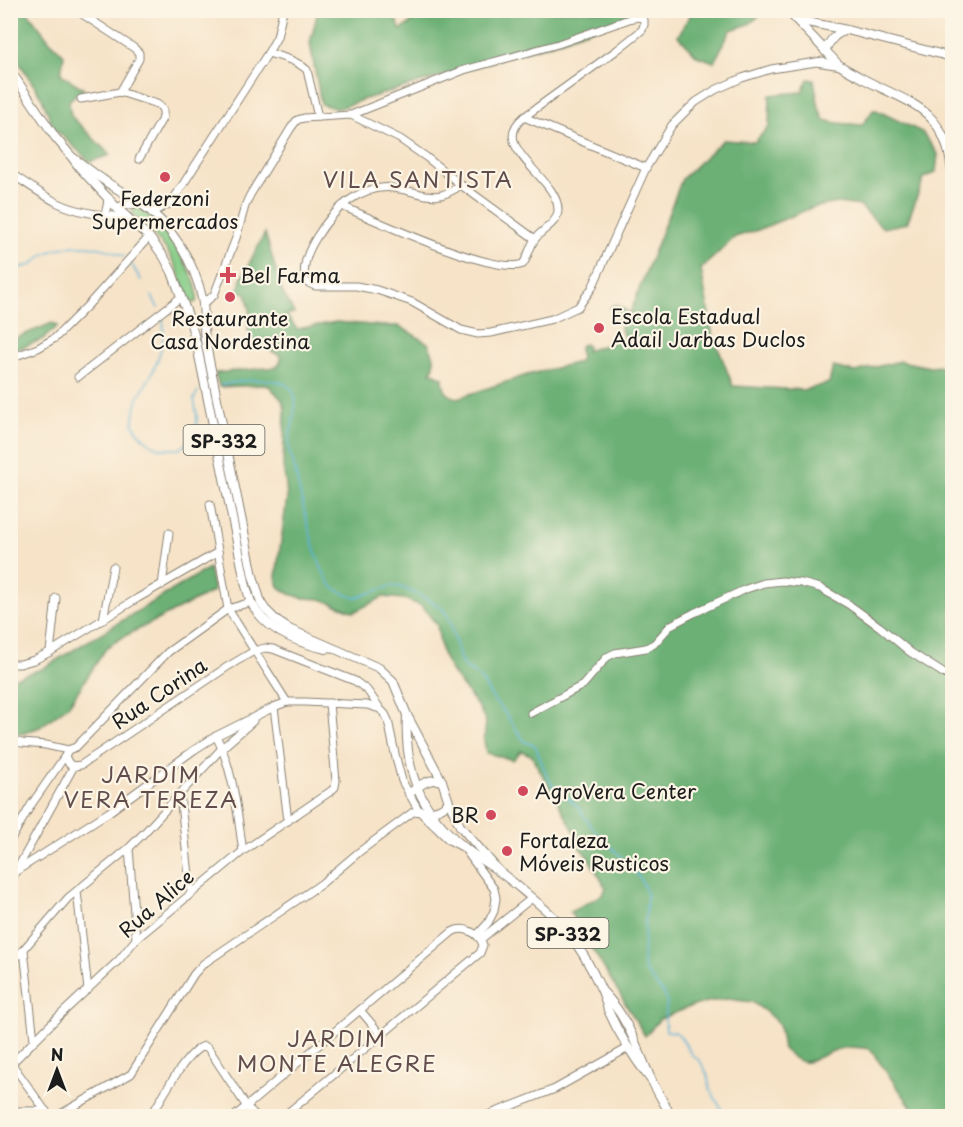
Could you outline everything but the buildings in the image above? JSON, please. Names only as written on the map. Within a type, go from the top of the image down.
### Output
[{"type":"main road","points":[[787,10],[839,65],[907,100],[933,120],[945,137],[952,161],[952,172]]},
{"type":"main road","points":[[796,20],[847,30],[952,57]]},
{"type":"main road","points":[[827,52],[830,40],[847,30]]},
{"type":"main road","points":[[815,63],[839,65]]},
{"type":"main road","name":"SP-332","points":[[10,70],[78,167],[117,208],[149,237],[172,272],[197,346],[251,602],[259,615],[278,631],[315,646],[338,651]]},
{"type":"main road","name":"SP-332","points":[[71,156],[152,213],[167,228],[186,254],[198,280],[203,304],[204,340],[252,576],[261,603],[281,624],[360,659],[384,672],[393,681],[407,715],[442,780],[460,826],[499,872]]},
{"type":"main road","points":[[106,212],[108,197]]},
{"type":"main road","points":[[117,208],[137,204]]},
{"type":"main road","points":[[127,217],[129,210],[137,204]]},
{"type":"main road","points":[[183,301],[194,309],[203,304]]},
{"type":"main road","name":"SP-332","points":[[407,715],[411,770],[421,799],[441,826],[464,848],[499,872],[549,912],[567,931],[593,972],[608,1009],[628,1048],[651,1080]]},
{"type":"main road","points":[[409,794],[423,783],[442,780]]},
{"type":"main road","points":[[419,811],[430,812],[440,809],[449,802]]},
{"type":"main road","name":"SP-332","points":[[602,990],[615,1004],[628,1025],[651,1080],[671,1116]]},
{"type":"street","points":[[76,10],[139,53],[139,59],[120,92]]},
{"type":"street","points":[[152,213],[171,203],[268,53],[277,38],[283,10]]},
{"type":"street","points":[[203,304],[214,295],[236,238],[244,206],[283,139],[297,120],[304,117],[351,116],[464,70],[558,44],[632,18],[640,17],[644,20],[642,30],[515,126],[513,131],[517,148],[557,201],[558,211],[556,218],[535,239],[521,266],[505,266],[448,251],[342,206]]},
{"type":"street","points":[[461,185],[442,196],[393,188],[381,188],[353,196],[321,231],[312,245],[304,270],[306,282],[315,286],[356,286],[377,290],[412,302],[461,330],[478,334],[552,319],[578,307],[591,288],[646,168],[672,125],[696,102],[715,90],[771,69],[815,63],[827,52]]},
{"type":"street","points":[[268,53],[293,61],[307,70],[318,117]]},
{"type":"street","points":[[81,99],[120,92],[162,107],[164,110],[161,122],[139,159]]},
{"type":"street","points":[[351,116],[400,139],[535,239]]},
{"type":"street","points":[[524,117],[646,168]]},
{"type":"street","points":[[10,173],[56,202],[95,214],[127,217]]},
{"type":"street","points":[[95,214],[117,208]]},
{"type":"street","points":[[10,358],[55,339],[149,237]]},
{"type":"street","points":[[78,377],[183,301]]},
{"type":"street","points":[[210,504],[228,609],[287,702]]},
{"type":"street","points":[[162,585],[169,533]]},
{"type":"street","points":[[10,664],[21,664],[50,652],[219,552]]},
{"type":"street","points":[[103,620],[113,567]]},
{"type":"street","points":[[531,713],[583,685],[607,657],[615,652],[646,648],[654,644],[671,625],[694,613],[746,589],[764,583],[782,581],[820,588],[839,598],[910,652],[952,678]]},
{"type":"street","points":[[50,652],[56,598]]},
{"type":"street","points":[[10,740],[46,745],[67,753],[81,750],[168,652],[228,609],[251,602]]},
{"type":"street","points":[[254,651],[273,649],[355,681],[367,690],[380,710]]},
{"type":"street","name":"Rua Corina","points":[[83,762],[110,747],[254,651]]},
{"type":"street","points":[[18,870],[109,812],[194,750],[274,706],[287,702],[368,705],[380,710],[388,720],[399,772],[419,811],[449,840],[464,848],[494,889],[494,911],[479,937]]},
{"type":"street","name":"Rua Alice","points":[[11,1065],[34,1040],[119,960],[136,939],[243,851],[332,791],[336,781],[329,703]]},
{"type":"street","points":[[274,706],[288,821]]},
{"type":"street","points":[[10,965],[53,914],[129,848],[222,748],[261,713]]},
{"type":"street","points":[[216,736],[222,748],[232,785],[243,851]]},
{"type":"street","points":[[67,753],[69,764],[77,766],[85,759],[81,750]]},
{"type":"street","points":[[10,840],[67,753]]},
{"type":"street","points":[[10,882],[74,766]]},
{"type":"street","points":[[180,795],[191,893]]},
{"type":"street","points":[[57,1116],[131,1074],[194,974],[203,964],[321,884],[358,852],[413,812],[419,811]]},
{"type":"street","points":[[129,848],[136,939]]},
{"type":"street","points":[[77,891],[88,990]]},
{"type":"street","points":[[479,937],[531,898]]},
{"type":"street","points":[[235,1116],[452,932],[464,929],[479,937],[483,945],[480,953],[284,1116]]},
{"type":"street","points":[[24,950],[34,1040]]},
{"type":"street","points":[[360,1010],[382,1036]]},
{"type":"street","points":[[147,1116],[156,1114],[186,1061],[202,1046],[208,1048],[247,1107],[256,1116]]},
{"type":"street","points":[[488,1115],[555,1089],[628,1048]]},
{"type":"street","points":[[11,1065],[47,1114]]},
{"type":"street","points":[[10,1111],[47,1114]]},
{"type":"green space","points":[[10,11],[27,11],[49,40],[64,55],[61,74],[84,89],[69,101],[71,116],[110,155],[90,162],[53,127],[42,98],[11,50]]},
{"type":"green space","points":[[318,11],[392,11],[401,30],[426,11],[642,11],[554,43],[337,109],[321,104],[310,43]]},
{"type":"green space","points":[[691,11],[762,11],[763,13],[749,24],[731,30],[714,62],[697,56],[678,36]]},
{"type":"green space","points":[[808,79],[814,80],[819,108],[824,120],[862,125],[874,109],[922,132],[938,154],[936,172],[924,178],[907,223],[883,228],[860,206],[838,203],[811,208],[735,237],[701,269],[712,332],[733,386],[805,390],[829,383],[833,367],[855,372],[900,361],[930,367],[952,365],[952,1116],[918,1116],[870,1049],[842,1048],[812,1061],[797,1060],[783,1049],[779,1024],[752,1002],[728,999],[687,1008],[660,1019],[645,1036],[570,912],[602,895],[606,888],[588,857],[579,847],[578,838],[531,755],[521,751],[513,760],[486,753],[484,740],[486,722],[480,710],[451,671],[442,654],[437,625],[422,606],[404,599],[383,597],[354,612],[321,599],[302,598],[290,594],[279,587],[276,577],[287,498],[283,466],[285,409],[282,400],[269,386],[219,387],[215,373],[277,367],[281,361],[280,355],[252,343],[248,329],[250,310],[246,293],[238,291],[241,279],[265,233],[282,291],[294,313],[286,315],[297,329],[336,322],[399,326],[428,343],[434,357],[431,372],[443,378],[446,391],[454,397],[458,398],[527,375],[579,362],[581,345],[585,344],[586,351],[624,339],[618,317],[610,308],[617,305],[630,313],[682,179],[723,140],[755,142],[769,126],[770,95],[802,92]]},
{"type":"green space","points":[[138,207],[160,227],[186,264],[197,293],[197,301],[194,303],[185,295],[179,274],[165,249],[153,234],[132,215],[133,208]]},
{"type":"green space","points":[[52,323],[58,326],[43,339],[11,352],[11,340]]},
{"type":"green space","points":[[209,568],[214,591],[107,647],[69,705],[40,727],[22,734],[11,731],[11,679],[42,669]]},
{"type":"waterway","points":[[10,268],[28,266],[45,254],[65,247],[95,247],[124,256]]},
{"type":"waterway","points":[[132,265],[141,280]]},
{"type":"waterway","points":[[152,296],[158,308]]},
{"type":"waterway","points":[[163,318],[161,350],[153,372],[138,399],[133,424],[142,437],[152,445],[163,449],[180,449],[196,431],[197,416],[194,399],[198,391]]},
{"type":"waterway","points":[[221,385],[248,380],[268,380],[278,381],[292,390],[295,395],[295,410],[289,449],[314,547],[328,581],[335,589],[355,598],[391,586],[400,587],[443,609],[449,619],[461,662],[465,668],[482,681],[525,742],[535,745],[546,773],[557,792],[575,804],[597,833],[639,877],[647,895],[644,970],[665,995],[666,1031],[675,1032],[680,1036],[692,1055],[700,1061],[707,1074],[710,1089],[725,1116]]},
{"type":"place","name":"Federzoni Supermercados","points":[[165,177]]},
{"type":"place","name":"Bel Farma","points":[[228,275]]},
{"type":"place","name":"Restaurante Casa Nordestina","points":[[230,297]]},
{"type":"place","name":"Escola Estadual Adail Jarbas Duclos","points":[[599,328]]},
{"type":"place","name":"AgroVera Center","points":[[523,791]]},
{"type":"place","name":"BR","points":[[491,815]]},
{"type":"place","name":"Fortaleza Móveis Rusticos","points":[[507,851]]},
{"type":"district","name":"VILA SANTISTA","points":[[418,178]]},
{"type":"district","name":"JARDIM VERA TEREZA","points":[[151,786]]},
{"type":"district","name":"JARDIM MONTE ALEGRE","points":[[337,1050]]}]
